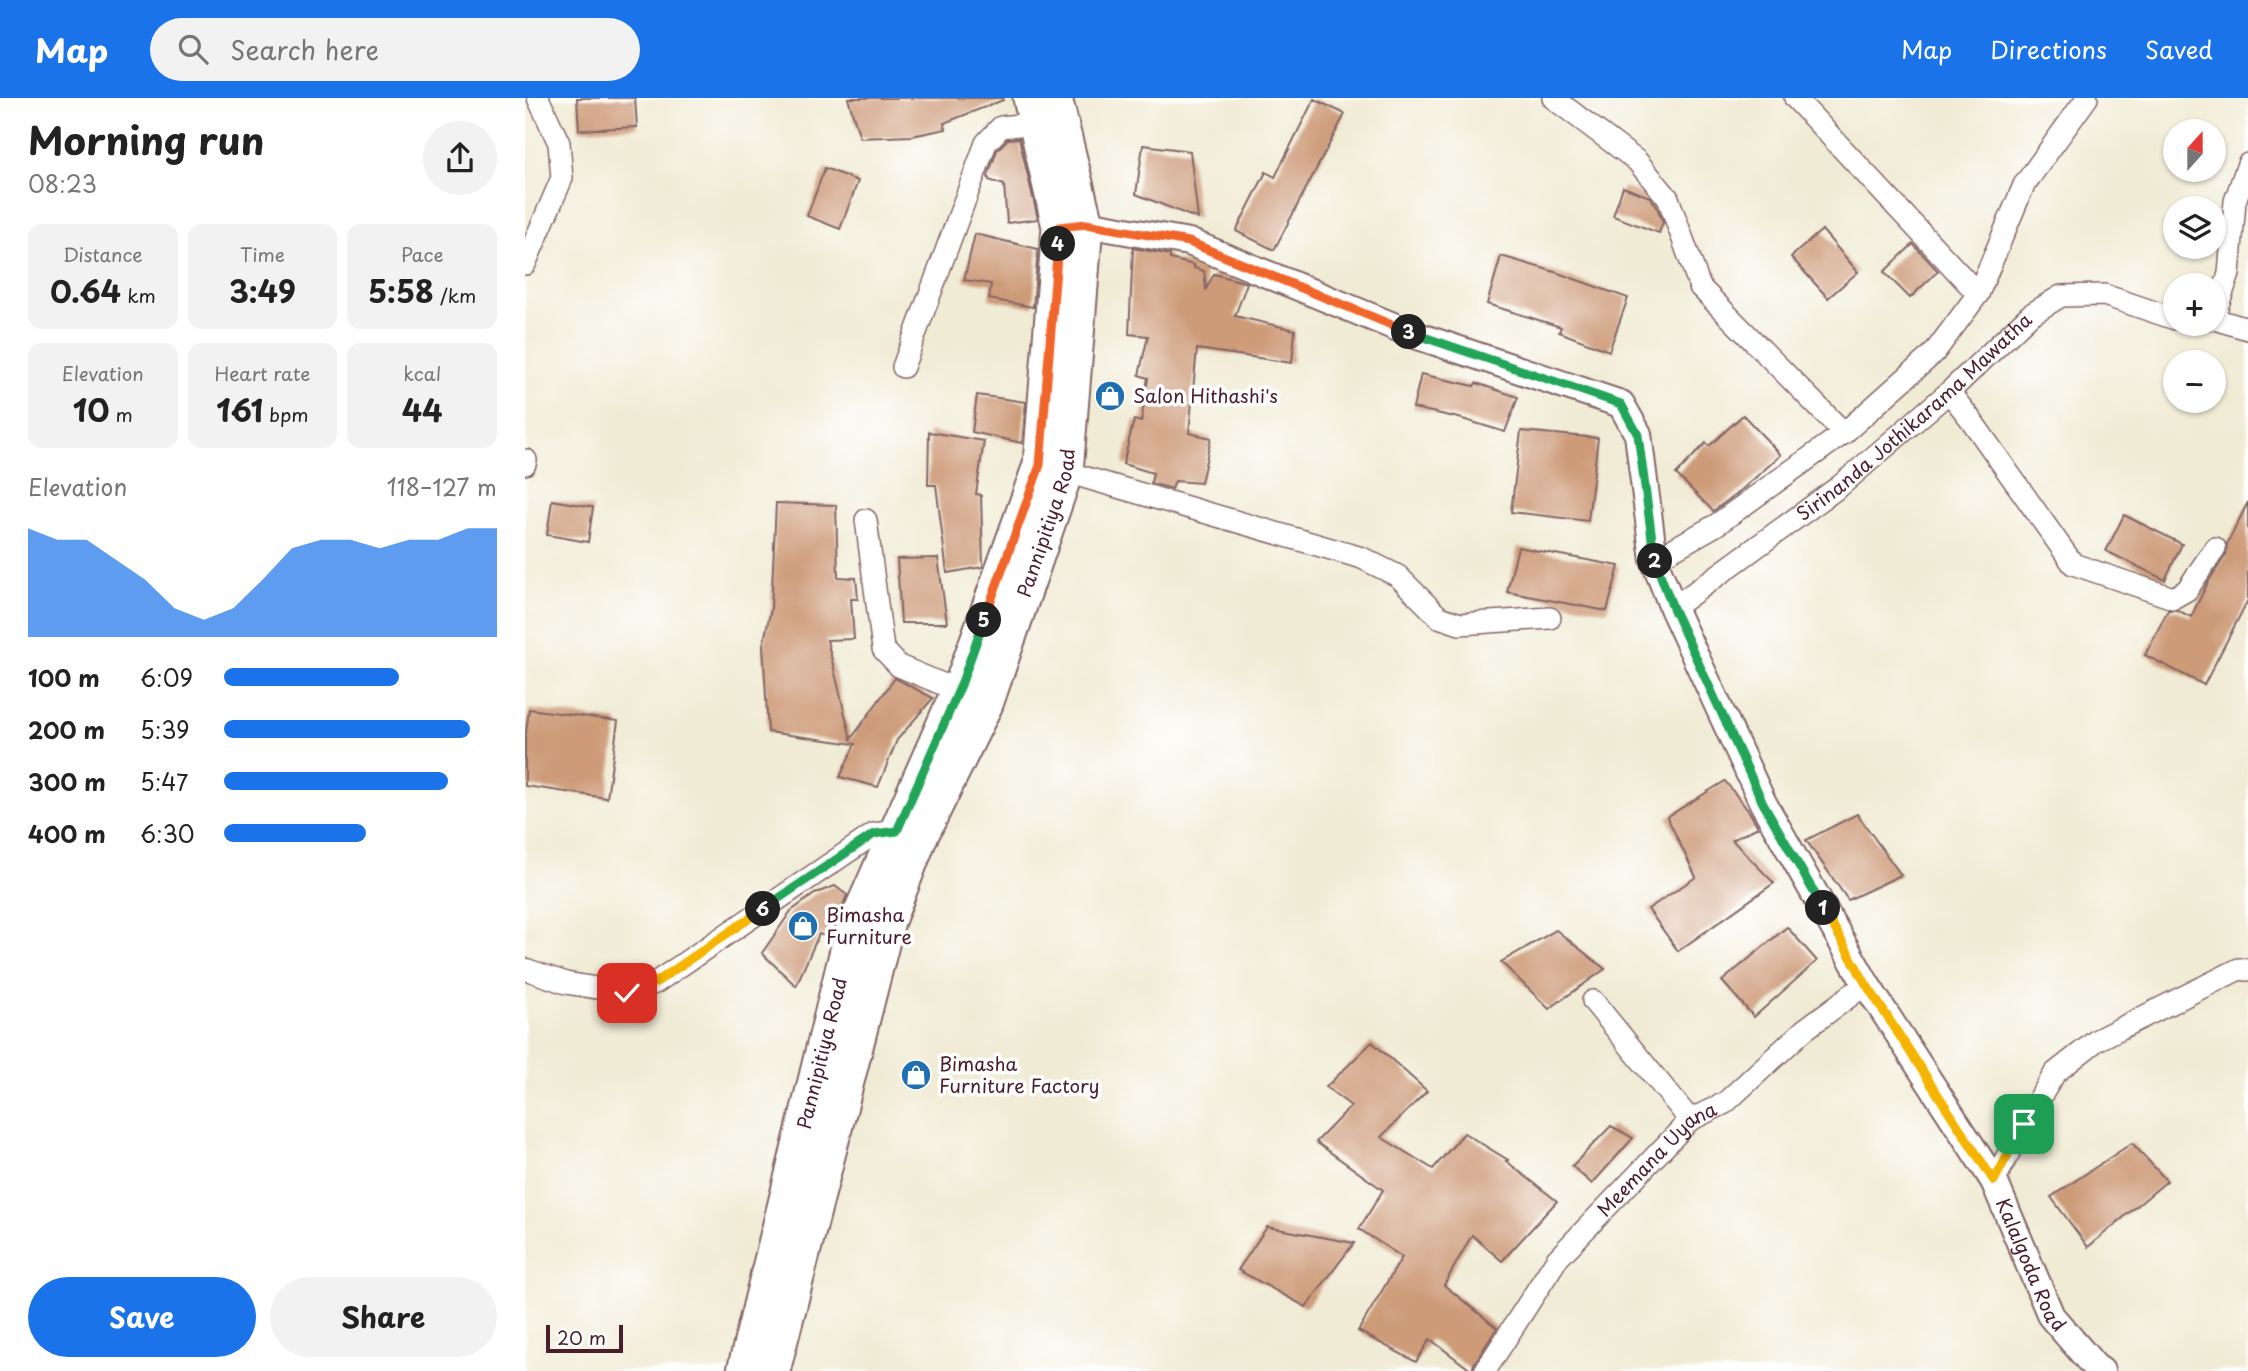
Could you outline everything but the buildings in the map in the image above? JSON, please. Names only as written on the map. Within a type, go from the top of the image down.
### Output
[{"type":"main road","name":"Pannipitiya Road","points":[[744,1371],[851,934],[986,704],[1066,472],[1073,226],[1041,107]]},
{"type":"main road","name":"Pannipitiya Road","points":[[773,1371],[909,834],[1040,465],[1073,226]]},
{"type":"street","points":[[525,264],[562,177],[559,143],[538,98]]},
{"type":"street","points":[[1553,98],[1637,161],[1668,198],[1700,287],[1844,433]]},
{"type":"street","points":[[1795,98],[1978,294]]},
{"type":"street","points":[[1654,560],[1716,525],[1844,433],[1934,353],[1978,294],[2024,185],[2087,98]]},
{"type":"street","points":[[903,367],[986,143],[1002,127],[1041,107]]},
{"type":"street","points":[[2226,283],[2235,201],[2248,164]]},
{"type":"street","name":"Kalalgoda Road","points":[[1073,226],[1189,242],[1415,335],[1621,404],[1638,435],[1654,560],[1673,608],[1763,803],[1866,984],[1994,1181],[2051,1315],[2101,1371]]},
{"type":"street","name":"Sirinanda Jothikarama Mawatha","points":[[1673,608],[1840,486],[1949,392],[2031,314],[2061,296],[2104,295],[2163,315]]},
{"type":"street","points":[[2226,321],[2248,329]]},
{"type":"street","points":[[1949,392],[1969,416],[2073,564],[2173,598],[2187,590],[2215,548]]},
{"type":"street","points":[[1066,472],[1361,558],[1398,576],[1439,617],[1449,621],[1460,624],[1550,618]]},
{"type":"street","points":[[866,520],[883,649],[899,666],[942,684],[961,685]]},
{"type":"street","points":[[525,969],[566,983],[627,993],[655,983],[874,834],[909,834]]},
{"type":"street","points":[[1994,1181],[2055,1073],[2097,1040],[2239,969],[2248,970]]},
{"type":"street","name":"Meemana Uyana","points":[[1485,1371],[1557,1259],[1690,1121],[1725,1103],[1804,1030],[1866,984]]},
{"type":"street","points":[[1593,1001],[1690,1121]]},
{"type":"place","name":"Salon Hithashi's","points":[[1110,396]]},
{"type":"place","name":"Bimasha Furniture","points":[[803,926]]},
{"type":"place","name":"Bimasha Furniture Factory","points":[[916,1075]]},
{"type":"route","points":[[627,993],[655,983],[874,834],[897,831],[961,685],[1040,465],[1059,227],[1086,224],[1189,242],[1415,335],[1621,404],[1638,435],[1654,560],[1673,608],[1763,803],[1866,984],[1994,1181],[2024,1124]]}]
